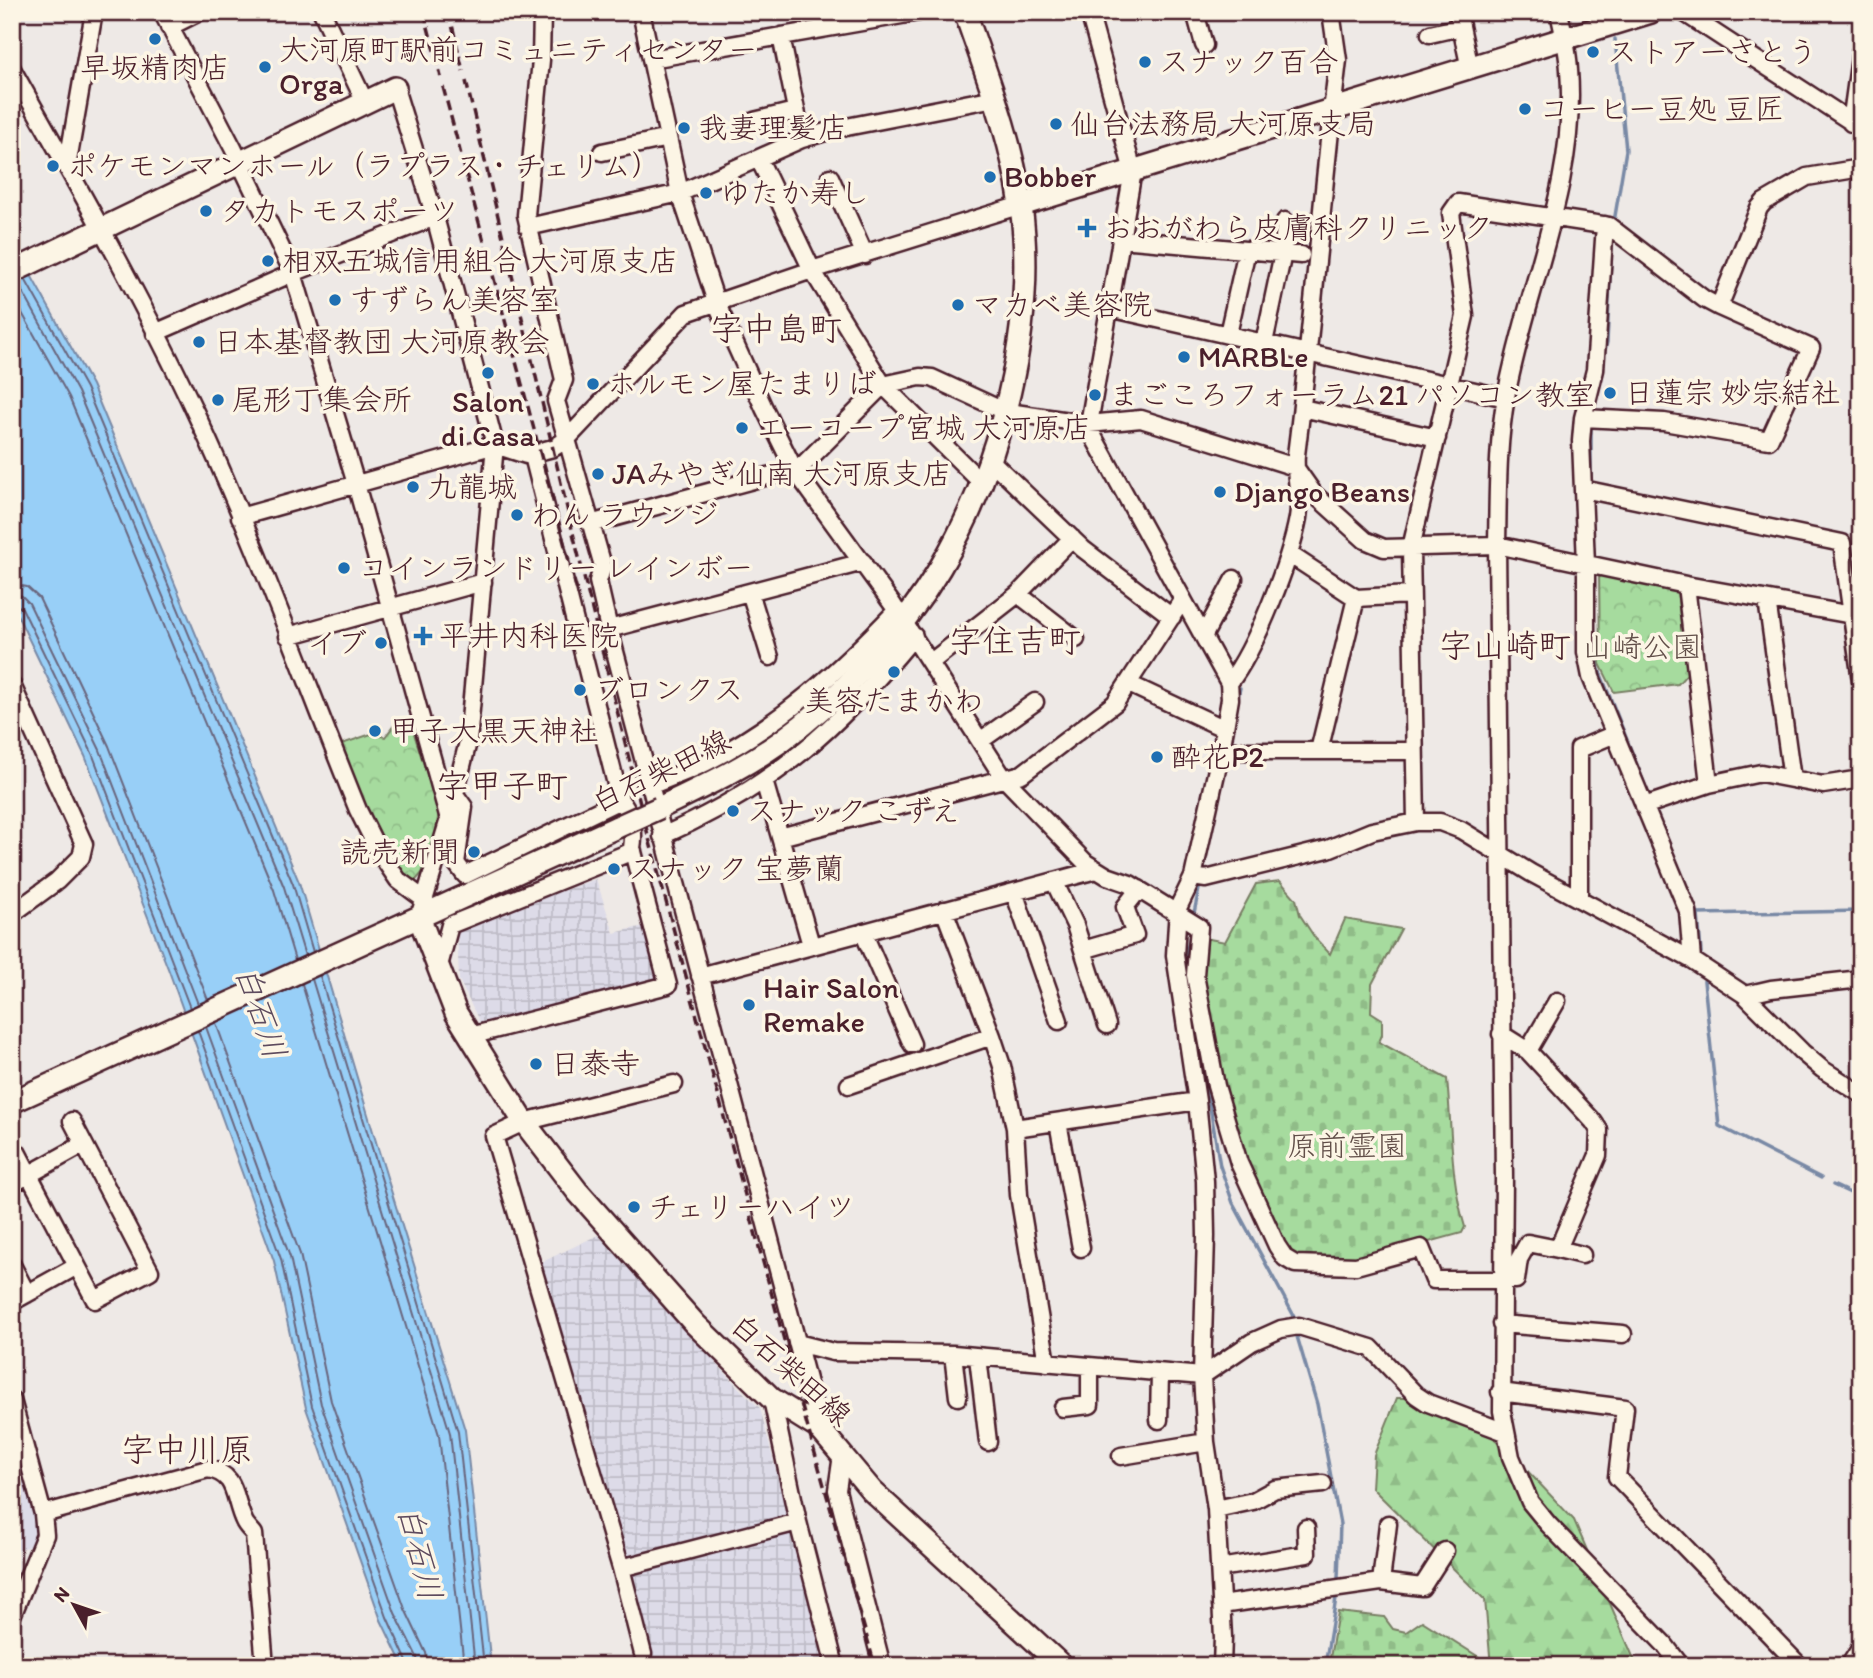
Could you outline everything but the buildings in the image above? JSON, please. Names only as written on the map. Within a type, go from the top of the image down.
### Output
[{"type":"main road","name":"白石柴田線","points":[[965,12],[1009,147],[1021,205],[1024,269],[1022,310],[1005,410],[981,482],[940,569],[905,622],[824,707],[779,743],[737,770],[659,808],[415,914],[439,966],[456,1013],[524,1122],[577,1191],[695,1324],[772,1399],[820,1429],[872,1491],[1062,1666]]},
{"type":"main road","points":[[1021,205],[1564,39],[1603,19],[1651,12]]},
{"type":"main road","points":[[12,272],[395,88]]},
{"type":"main road","points":[[12,1102],[415,914]]},
{"type":"street","points":[[67,167],[93,12]]},
{"type":"street","points":[[162,12],[241,163],[293,273],[356,484],[449,819]]},
{"type":"street","points":[[169,27],[199,12]]},
{"type":"street","points":[[322,12],[365,102]]},
{"type":"street","points":[[542,12],[541,60],[526,215],[564,380],[556,401],[603,566],[597,581],[649,786],[820,1429]]},
{"type":"street","points":[[651,59],[781,36],[829,20],[919,12]]},
{"type":"street","points":[[1089,12],[1133,171],[1089,424],[1093,436],[1229,683],[1230,699],[1221,751],[1193,877],[1178,908],[1175,955],[1197,1101],[1205,1194],[1202,1376],[1206,1442],[1216,1509],[1222,1666]]},
{"type":"street","points":[[1195,12],[1204,45]]},
{"type":"street","points":[[1229,683],[1241,668],[1259,629],[1289,554],[1299,517],[1300,493],[1295,467],[1338,60],[1331,12]]},
{"type":"street","points":[[1559,12],[1569,70],[1569,122],[1565,161],[1506,398],[1501,433],[1497,545],[1504,1177],[1500,1392],[1511,1457],[1530,1502],[1665,1645],[1681,1666]]},
{"type":"street","points":[[1683,12],[1856,126],[1861,50]]},
{"type":"street","points":[[643,13],[680,193],[716,302],[794,469],[905,622],[1003,777],[1074,853],[1096,870],[1139,889],[1199,928],[1195,975],[1216,1086],[1249,1185],[1285,1258],[1295,1264],[1356,1266],[1421,1248],[1434,1280],[1516,1280],[1518,1259],[1528,1243],[1582,1255]]},
{"type":"street","points":[[1430,34],[1459,20],[1470,69]]},
{"type":"street","points":[[781,36],[802,139]]},
{"type":"street","points":[[12,69],[67,167],[97,232],[155,333],[197,416],[358,810],[415,914]]},
{"type":"street","points":[[395,88],[435,217],[495,445],[468,742],[449,819],[415,914]]},
{"type":"street","points":[[528,227],[680,193],[802,139],[836,129],[995,98]]},
{"type":"street","points":[[754,121],[795,111]]},
{"type":"street","points":[[603,152],[668,138]]},
{"type":"street","points":[[759,159],[812,270],[883,385],[981,482]]},
{"type":"street","points":[[1719,307],[1759,208],[1764,202],[1808,177],[1861,168]]},
{"type":"street","points":[[831,177],[865,255]]},
{"type":"street","points":[[1416,822],[1417,756],[1414,751],[1411,548],[1465,317],[1451,213],[1458,203],[1611,229],[1704,299],[1811,348],[1769,440],[1664,422],[1589,418]]},
{"type":"street","points":[[240,517],[495,445],[526,455],[553,447],[566,440],[686,313],[812,270],[1021,205]]},
{"type":"street","points":[[155,333],[293,273],[435,217]]},
{"type":"street","points":[[1264,343],[1283,253],[1285,221]]},
{"type":"street","points":[[1611,229],[1589,418],[1581,441],[1587,664],[1688,911],[1692,960]]},
{"type":"street","points":[[1121,239],[1301,255]]},
{"type":"street","points":[[1228,334],[1247,250]]},
{"type":"street","points":[[1109,308],[1506,398]]},
{"type":"street","points":[[590,524],[794,469],[804,464],[883,385],[920,377],[932,379],[1005,410],[1089,424],[1141,419],[1295,467],[1314,494],[1365,540],[1384,548],[1497,545],[1686,585],[1852,615]]},
{"type":"street","points":[[1302,408],[1437,438]]},
{"type":"street","points":[[470,1036],[668,985],[633,851],[634,836],[627,810],[620,800],[532,452]]},
{"type":"street","points":[[989,459],[1072,538],[1172,617]]},
{"type":"street","points":[[1583,489],[1842,543],[1861,681]]},
{"type":"street","points":[[931,662],[1018,594],[1072,538]]},
{"type":"street","points":[[1289,554],[1356,597],[1410,596]]},
{"type":"street","points":[[609,629],[863,562]]},
{"type":"street","points":[[1204,635],[1234,579]]},
{"type":"street","points":[[288,636],[483,582]]},
{"type":"street","points":[[1686,585],[1710,784]]},
{"type":"street","points":[[750,592],[770,657]]},
{"type":"street","points":[[1018,594],[1076,639]]},
{"type":"street","points":[[1320,751],[1356,597]]},
{"type":"street","points":[[780,838],[1021,774],[1115,703],[1183,599]]},
{"type":"street","points":[[1767,600],[1791,779]]},
{"type":"street","points":[[662,836],[701,819],[797,758],[855,705],[905,622]]},
{"type":"street","points":[[649,786],[707,762],[782,717],[853,656],[905,622]]},
{"type":"street","points":[[1129,684],[1224,729]]},
{"type":"street","points":[[12,685],[84,844],[81,857],[57,881],[12,914]]},
{"type":"street","points":[[980,741],[1035,702]]},
{"type":"street","points":[[1578,898],[1579,749],[1615,734]]},
{"type":"street","points":[[1221,751],[1414,751]]},
{"type":"street","points":[[1644,806],[1710,784],[1761,773],[1823,785],[1861,779]]},
{"type":"street","points":[[764,781],[811,945]]},
{"type":"street","points":[[454,793],[464,807],[456,863],[465,875],[620,800]]},
{"type":"street","points":[[1193,877],[1206,879],[1328,849],[1372,831],[1416,822],[1440,822],[1461,830],[1692,960],[1745,995],[1802,1052],[1822,1069],[1861,1094]]},
{"type":"street","points":[[439,966],[450,925],[633,851]]},
{"type":"street","points":[[700,976],[1096,870]]},
{"type":"street","points":[[1054,881],[1075,925],[1107,1025]]},
{"type":"street","points":[[1083,950],[1135,935],[1125,907],[1139,889]]},
{"type":"street","points":[[1014,892],[1059,1021]]},
{"type":"street","points":[[944,911],[1002,1066],[1015,1128],[1018,1195],[1047,1363]]},
{"type":"street","points":[[863,932],[912,1044]]},
{"type":"street","points":[[1745,995],[1771,989],[1861,979]]},
{"type":"street","points":[[1528,1051],[1558,1001]]},
{"type":"street","points":[[1501,1034],[1528,1051],[1599,1130],[1598,1155],[1558,1249]]},
{"type":"street","points":[[849,1085],[992,1036]]},
{"type":"street","points":[[643,1654],[621,1568],[494,1136],[524,1122],[674,1084]]},
{"type":"street","points":[[1015,1128],[1197,1101]]},
{"type":"street","points":[[17,1152],[95,1300],[150,1271],[72,1121]]},
{"type":"street","points":[[1058,1122],[1081,1248]]},
{"type":"street","points":[[12,1184],[84,1144]]},
{"type":"street","points":[[12,1265],[27,1294]]},
{"type":"street","points":[[12,1302],[77,1266]]},
{"type":"street","points":[[1501,1324],[1623,1334]]},
{"type":"street","points":[[797,1343],[833,1352],[953,1354],[1202,1376],[1252,1342],[1295,1326],[1371,1348],[1416,1395],[1428,1403],[1505,1432]]},
{"type":"street","points":[[953,1354],[958,1397]]},
{"type":"street","points":[[978,1357],[988,1442]]},
{"type":"street","points":[[1063,1408],[1090,1405],[1090,1367]]},
{"type":"street","points":[[1159,1420],[1160,1373]]},
{"type":"street","points":[[1500,1392],[1625,1408],[1617,1477],[1796,1665]]},
{"type":"street","points":[[772,1399],[798,1522],[835,1666]]},
{"type":"street","points":[[12,1400],[43,1514],[44,1535],[12,1616]]},
{"type":"street","points":[[1121,1457],[1206,1442]]},
{"type":"street","points":[[842,1455],[837,1490],[882,1666]]},
{"type":"street","points":[[43,1514],[208,1469],[220,1471],[230,1482],[244,1523],[254,1534],[265,1666]]},
{"type":"street","points":[[1216,1509],[1253,1501],[1275,1489],[1323,1484]]},
{"type":"street","points":[[621,1568],[798,1522]]},
{"type":"street","points":[[1381,1582],[1388,1524]]},
{"type":"street","points":[[1219,1568],[1307,1554],[1306,1528]]},
{"type":"street","points":[[1221,1605],[1381,1582],[1422,1587],[1445,1550]]},
{"type":"street","points":[[1849,1666],[1861,1647]]},
{"type":"shaded area","points":[[596,879],[614,933],[648,925],[660,973],[657,981],[482,1027],[459,980],[457,928]]},
{"type":"shaded area","points":[[598,1235],[760,1408],[826,1666],[650,1666],[584,1426],[536,1265]]},
{"type":"shaded area","points":[[12,1427],[36,1512],[33,1545],[12,1552]]},
{"type":"green space","name":"山崎公園","points":[[1599,570],[1672,586],[1677,591],[1687,674],[1678,684],[1614,692],[1600,664]]},
{"type":"green space","points":[[410,721],[439,812],[424,871],[416,880],[401,876],[381,846],[336,746],[371,734],[385,737],[395,724]]},
{"type":"green space","name":"原前霊園","points":[[1280,881],[1296,899],[1300,915],[1315,938],[1330,954],[1345,919],[1401,929],[1372,984],[1371,1012],[1382,1019],[1379,1042],[1447,1079],[1454,1172],[1465,1227],[1462,1233],[1356,1262],[1286,1255],[1232,1132],[1200,967],[1204,938],[1225,942],[1256,884]]},
{"type":"green space","points":[[1397,1398],[1438,1398],[1482,1427],[1574,1520],[1637,1666],[1491,1666],[1485,1600],[1372,1488],[1374,1455]]},
{"type":"green space","points":[[1338,1612],[1384,1617],[1393,1629],[1406,1632],[1422,1621],[1493,1666],[1382,1666],[1330,1658]]},
{"type":"water","name":"白石川","points":[[12,241],[92,385],[299,882],[465,1430],[491,1666],[403,1666],[381,1620],[306,1408],[274,1261],[169,971],[85,756],[12,604]]},
{"type":"waterway","points":[[1614,222],[1626,150],[1615,39]]},
{"type":"waterway","points":[[1603,358],[1607,342],[1612,236]]},
{"type":"waterway","points":[[1591,424],[1591,478]]},
{"type":"waterway","points":[[1594,647],[1599,670],[1649,795]]},
{"type":"waterway","points":[[1237,702],[1240,688]]},
{"type":"waterway","points":[[1203,870],[1220,790]]},
{"type":"waterway","points":[[1656,812],[1698,914],[1701,953]]},
{"type":"waterway","points":[[1194,913],[1199,889]]},
{"type":"waterway","points":[[1698,914],[1861,911]]},
{"type":"waterway","points":[[1188,975],[1186,955],[1191,930]]},
{"type":"waterway","points":[[1704,981],[1719,1126],[1821,1178]]},
{"type":"waterway","points":[[1192,999],[1220,1166],[1233,1203],[1294,1316],[1294,1322]]},
{"type":"waterway","points":[[1833,1185],[1861,1198]]},
{"type":"waterway","points":[[1296,1333],[1317,1404],[1340,1524],[1338,1578]]},
{"type":"waterway","points":[[1325,1666],[1337,1592]]},
{"type":"railway","points":[[424,12],[441,77]]},
{"type":"railway","points":[[449,12],[463,71]]},
{"type":"railway","points":[[466,81],[647,831],[805,1418],[875,1666]]},
{"type":"railway","points":[[443,87],[578,595]]},
{"type":"place","name":"早坂精肉店","points":[[155,39]]},
{"type":"place","name":"ストアーさとう","points":[[1593,52]]},
{"type":"place","name":"スナック百合","points":[[1145,62]]},
{"type":"place","name":"大河原町駅前コミュニティセンター Orga","points":[[265,67]]},
{"type":"place","name":"コーヒー豆処 豆匠","points":[[1525,109]]},
{"type":"place","name":"仙台法務局 大河原支局","points":[[1056,124]]},
{"type":"place","name":"我妻理髪店","points":[[684,128]]},
{"type":"place","name":"ポケモンマンホール（ラプラス・チェリム）","points":[[53,166]]},
{"type":"place","name":"Bobber","points":[[990,177]]},
{"type":"place","name":"ゆたか寿し","points":[[706,193]]},
{"type":"place","name":"タカトモスポーツ","points":[[206,211]]},
{"type":"place","name":"おおがわら皮膚科クリニック","points":[[1087,228]]},
{"type":"place","name":"相双五城信用組合 大河原支店","points":[[268,261]]},
{"type":"place","name":"すずらん美容室","points":[[335,300]]},
{"type":"place","name":"マカベ美容院","points":[[958,305]]},
{"type":"place","name":"日本基督教団 大河原教会","points":[[199,342]]},
{"type":"place","name":"MARBLe","points":[[1184,357]]},
{"type":"place","name":"Salon di Casa","points":[[488,373]]},
{"type":"place","name":"ホルモン屋たまりば","points":[[593,384]]},
{"type":"place","name":"日蓮宗 妙宗結社","points":[[1610,393]]},
{"type":"place","name":"まごころフォーラム21 パソコン教室","points":[[1095,395]]},
{"type":"place","name":"尾形丁集会所","points":[[218,400]]},
{"type":"place","name":"エーコープ宮城 大河原店","points":[[742,428]]},
{"type":"place","name":"JAみやぎ仙南 大河原支店","points":[[598,474]]},
{"type":"place","name":"九龍城","points":[[413,487]]},
{"type":"place","name":"Django Beans","points":[[1220,492]]},
{"type":"place","name":"わん ラウンジ","points":[[517,515]]},
{"type":"place","name":"コインランドリー レインボー","points":[[344,568]]},
{"type":"place","name":"平井内科医院","points":[[423,636]]},
{"type":"place","name":"イブ","points":[[381,643]]},
{"type":"place","name":"美容たまかわ","points":[[894,672]]},
{"type":"place","name":"ブロンクス","points":[[580,690]]},
{"type":"place","name":"甲子大黒天神社","points":[[375,731]]},
{"type":"place","name":"酔花P2","points":[[1157,757]]},
{"type":"place","name":"スナック こずえ","points":[[733,811]]},
{"type":"place","name":"読売新聞","points":[[474,852]]},
{"type":"place","name":"スナック 宝夢蘭","points":[[614,869]]},
{"type":"place","name":"Hair Salon Remake","points":[[749,1005]]},
{"type":"place","name":"日泰寺","points":[[536,1064]]},
{"type":"place","name":"チェリーハイツ","points":[[634,1207]]},
{"type":"district","name":"字中島町","points":[[776,328]]},
{"type":"district","name":"字住吉町","points":[[1015,640]]},
{"type":"district","name":"字山崎町","points":[[1505,645]]},
{"type":"district","name":"字甲子町","points":[[502,785]]},
{"type":"district","name":"字中川原","points":[[187,1449]]}]
